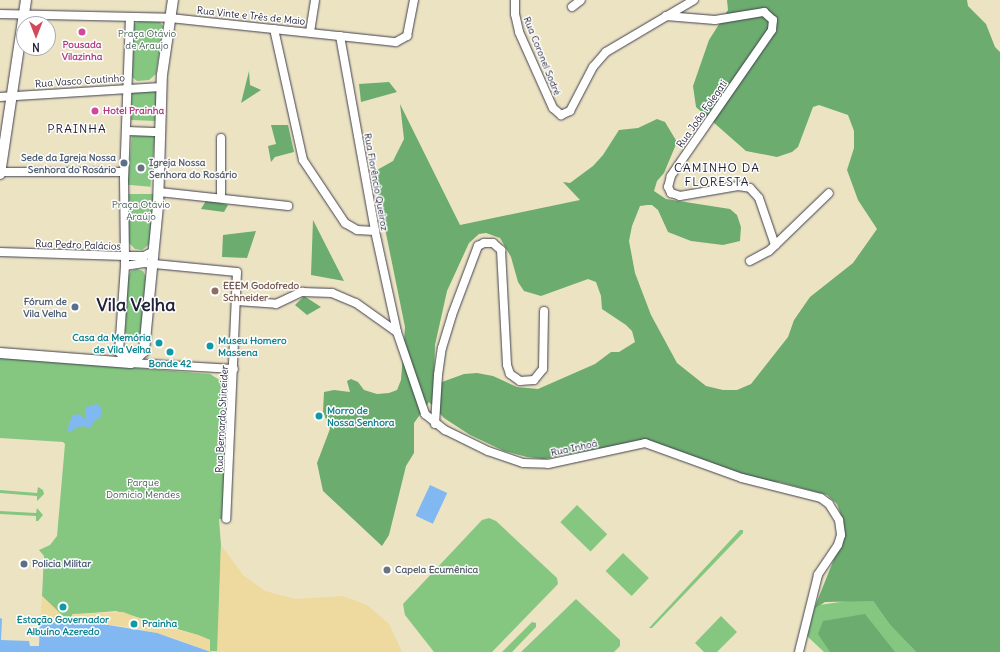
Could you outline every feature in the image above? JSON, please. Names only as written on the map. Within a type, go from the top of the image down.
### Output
[{"type":"main road","points":[[0,173],[26,0]]},
{"type":"main road","points":[[0,353],[131,363],[144,351],[159,192],[161,87],[173,0]]},
{"type":"main road","points":[[119,351],[132,354],[144,351]]},
{"type":"street","points":[[310,32],[315,0]]},
{"type":"street","name":"Rua Vinte e Três de Maio","points":[[0,14],[170,18],[340,36],[403,40],[409,30],[414,0]]},
{"type":"street","name":"Rua Coronel Sodré","points":[[515,0],[515,14],[519,32],[553,108],[561,115],[570,111],[593,67],[606,52],[666,16]]},
{"type":"street","points":[[572,7],[581,0]]},
{"type":"street","points":[[666,16],[694,0]]},
{"type":"street","name":"Rua João Folegati","points":[[666,16],[715,20],[764,12],[773,20],[772,30],[671,176],[668,187],[671,193],[680,196],[738,186],[750,188],[759,198],[775,245]]},
{"type":"street","points":[[130,17],[127,131],[124,172],[125,266],[119,351],[123,358],[131,363],[234,369]]},
{"type":"street","points":[[274,29],[303,160],[345,223],[357,230],[375,231]]},
{"type":"street","name":"Rua Florêncio Queiroz","points":[[340,36],[375,231],[397,332]]},
{"type":"street","name":"Rua Vasco Coutinho","points":[[0,97],[161,87]]},
{"type":"street","points":[[127,131],[161,132]]},
{"type":"street","points":[[221,138],[221,197]]},
{"type":"street","points":[[0,173],[124,172]]},
{"type":"street","points":[[159,192],[221,197],[288,206]]},
{"type":"street","points":[[750,261],[764,254],[775,245],[829,193]]},
{"type":"street","points":[[435,424],[438,374],[442,348],[452,315],[478,246],[484,243],[493,243],[501,250],[507,365],[510,374],[520,381],[534,380],[543,369],[544,310]]},
{"type":"street","name":"Rua Pedro Palácios","points":[[0,252],[144,256],[154,250]]},
{"type":"street","points":[[125,266],[134,263],[153,264]]},
{"type":"street","name":"Rua Bernardo Shineider","points":[[153,264],[237,272],[234,369],[226,519]]},
{"type":"street","points":[[237,301],[276,304],[302,292],[324,292],[356,303],[397,332]]},
{"type":"street","name":"Rua Inhoá","points":[[397,332],[422,408],[435,424],[488,451],[529,464],[548,464],[645,443],[742,478],[821,498],[830,504],[839,520],[841,535],[836,549],[818,575],[799,652]]},
{"type":"street","points":[[144,351],[148,359],[154,364]]},
{"type":"green space","points":[[727,0],[967,0],[968,6],[986,24],[995,47],[1000,52],[1000,652],[916,652],[890,625],[873,601],[825,602],[814,609],[838,549],[842,518],[837,504],[827,495],[779,482],[754,482],[636,442],[544,459],[527,457],[504,451],[470,435],[444,418],[429,402],[414,423],[414,453],[406,466],[389,535],[382,546],[323,491],[317,463],[330,429],[323,412],[324,392],[334,390],[350,392],[347,381],[351,379],[358,382],[364,390],[377,394],[389,393],[397,390],[401,380],[405,327],[375,179],[377,170],[393,161],[404,139],[400,104],[460,225],[580,200],[563,182],[570,183],[593,166],[603,155],[619,130],[638,128],[657,119],[665,122],[677,142],[664,173],[657,181],[654,191],[666,199],[730,209],[737,215],[741,227],[740,241],[723,245],[691,241],[668,232],[658,210],[652,205],[640,206],[632,226],[629,241],[635,273],[651,315],[677,363],[706,386],[723,390],[737,390],[751,384],[788,337],[794,320],[810,297],[853,263],[877,229],[858,200],[847,170],[854,148],[854,131],[848,115],[819,105],[813,107],[798,147],[792,152],[777,157],[746,151],[696,107],[693,86],[709,40],[728,10]],"holes":[[[486,233],[500,238],[511,257],[518,282],[524,291],[541,296],[588,279],[596,282],[601,296],[602,309],[626,325],[632,331],[635,342],[619,352],[611,352],[595,364],[538,389],[517,387],[493,376],[477,373],[464,374],[442,382],[434,378],[435,345],[447,291],[469,243],[479,234]]]},
{"type":"green space","name":"Praça Otávio de Araujo","points":[[139,21],[160,22],[163,26],[156,74],[149,80],[137,81],[132,77],[134,24]]},
{"type":"green space","points":[[249,71],[250,85],[261,90],[241,103]]},
{"type":"green space","points":[[389,82],[397,92],[361,102],[359,84]]},
{"type":"green space","points":[[132,89],[157,90],[156,121],[131,120]]},
{"type":"green space","points":[[271,125],[288,125],[294,152],[275,157],[271,162],[268,146],[276,144]]},
{"type":"green space","points":[[132,134],[155,136],[150,187],[128,185]]},
{"type":"green space","name":"Praça Otávio Araújo","points":[[128,194],[155,194],[150,244],[142,250],[135,249],[128,242]]},
{"type":"green space","points":[[207,199],[228,205],[224,212],[201,209]]},
{"type":"green space","points":[[313,220],[344,281],[311,275]]},
{"type":"green space","points":[[256,231],[247,258],[222,257],[223,235]]},
{"type":"green space","points":[[137,269],[143,271],[146,277],[142,334],[133,340],[125,332],[128,277],[131,271]]},
{"type":"green space","points":[[304,296],[321,307],[307,315],[295,305]]},
{"type":"green space","name":"Parque Domício Mendes","points":[[0,357],[210,374],[221,381],[226,395],[226,473],[223,519],[219,519],[221,545],[218,651],[210,651],[210,640],[198,635],[116,611],[80,614],[73,617],[73,620],[67,620],[42,596],[44,556],[39,550],[50,545],[57,536],[65,444],[63,442],[0,438]]},
{"type":"green space","points":[[38,487],[43,490],[44,494],[37,501],[37,496],[0,493],[0,490],[37,493]]},
{"type":"green space","points":[[577,505],[607,534],[591,551],[560,522]]},
{"type":"green space","points":[[37,508],[43,515],[38,521],[36,521],[36,516],[0,514],[0,511],[36,513]]},
{"type":"green space","points":[[489,518],[496,521],[557,578],[558,584],[492,652],[434,652],[405,615],[403,604],[482,520]]},
{"type":"green space","points":[[740,530],[743,530],[743,533],[652,628],[649,628]]},
{"type":"green space","points":[[623,553],[649,578],[632,596],[606,571]]},
{"type":"green space","points":[[576,599],[620,640],[620,646],[614,652],[521,652]]},
{"type":"green space","points":[[862,599],[873,601],[890,625],[916,652],[824,652],[806,635],[814,609],[819,605]]},
{"type":"green space","points":[[865,614],[895,652],[830,652],[818,634],[823,621]]},
{"type":"green space","points":[[721,616],[737,632],[717,652],[704,652],[695,643]]},
{"type":"green space","points":[[532,622],[536,623],[536,627],[512,652],[502,652]]},
{"type":"sand","points":[[221,545],[243,575],[265,591],[295,599],[343,596],[367,605],[389,624],[402,652],[211,652],[174,638],[137,628],[96,623],[40,622],[42,596],[67,620],[73,620],[72,614],[123,612],[149,622],[198,635],[210,640],[210,651],[217,651]]},
{"type":"water","points":[[97,404],[101,408],[102,416],[93,422],[91,428],[83,426],[75,428],[71,432],[67,431],[72,416],[79,414],[85,419],[86,407]]},
{"type":"water","points":[[430,485],[447,493],[433,524],[416,516]]},
{"type":"water","points":[[0,618],[2,619],[1,640],[29,641],[30,646],[39,646],[40,622],[96,623],[157,633],[211,652],[0,652]]},
{"type":"place","name":"Pousada Vilazinha","points":[[82,32]]},
{"type":"place","name":"Hotel Prainha","points":[[95,111]]},
{"type":"place","name":"Sede da Igreja Nossa Senhora do Rosário","points":[[124,163]]},
{"type":"place","name":"Igreja Nossa Senhora do Rosário","points":[[141,168]]},
{"type":"place","name":"EEEM Godofredo Schneider","points":[[215,291]]},
{"type":"place","name":"Fórum de Vila Velha","points":[[75,307]]},
{"type":"place","name":"Casa da Memória de Vila Velha","points":[[159,343]]},
{"type":"place","name":"Museu Homero Massena","points":[[210,346]]},
{"type":"place","name":"Bonde 42","points":[[170,352]]},
{"type":"place","name":"Morro de Nossa Senhora","points":[[319,416]]},
{"type":"place","name":"Policia Militar","points":[[24,564]]},
{"type":"place","name":"Capela Ecumênica","points":[[387,570]]},
{"type":"place","name":"Estação Governador Albuíno Azeredo","points":[[63,607]]},
{"type":"place","name":"Prainha","points":[[134,624]]},
{"type":"district","name":"PRAINHA","points":[[77,129]]},
{"type":"district","name":"CAMINHO DA FLORESTA","points":[[717,175]]},
{"type":"district","name":"Vila Velha","points":[[136,305]]}]
